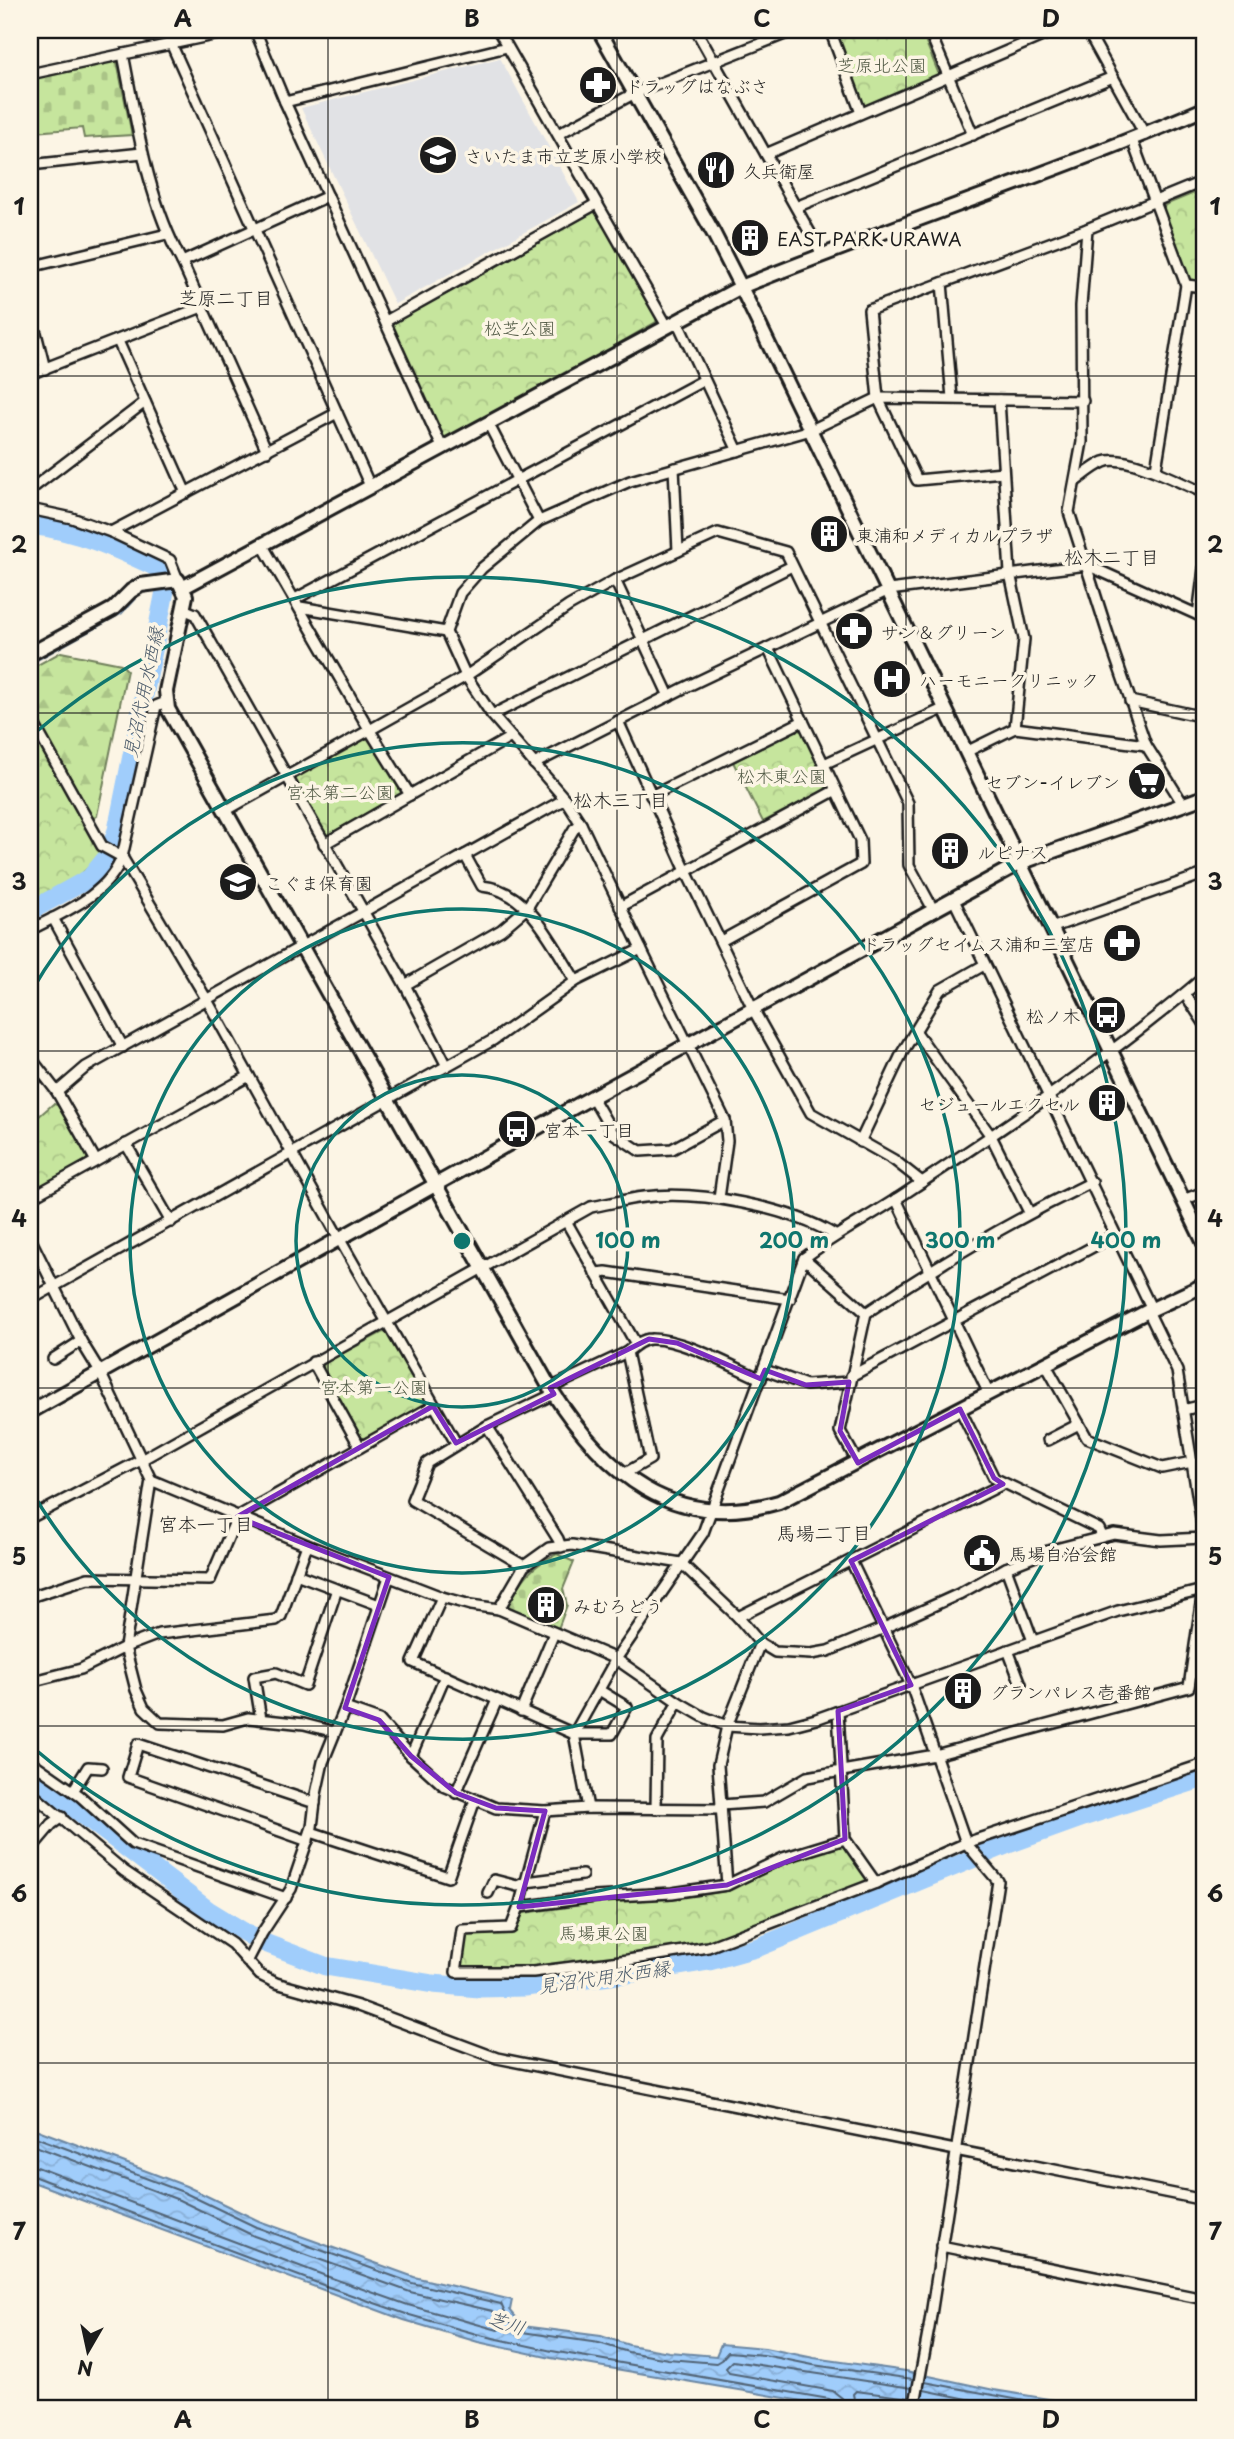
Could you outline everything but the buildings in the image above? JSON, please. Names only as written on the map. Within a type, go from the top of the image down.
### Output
[{"type":"street","points":[[165,30],[370,486]]},
{"type":"street","points":[[30,74],[237,30]]},
{"type":"street","points":[[255,30],[442,447]]},
{"type":"street","points":[[498,30],[596,204],[705,380],[738,451]]},
{"type":"street","points":[[599,30],[741,287],[1204,1243]]},
{"type":"street","points":[[696,30],[821,254]]},
{"type":"street","points":[[558,134],[635,93],[795,30]]},
{"type":"street","points":[[830,30],[861,113]]},
{"type":"street","points":[[929,30],[973,135]]},
{"type":"street","points":[[765,154],[1056,30]]},
{"type":"street","points":[[1087,30],[1145,135]]},
{"type":"street","points":[[1200,30],[1204,38]]},
{"type":"street","points":[[285,102],[507,47]]},
{"type":"street","points":[[123,54],[142,153],[167,234],[267,451]]},
{"type":"street","points":[[796,207],[1113,77]]},
{"type":"street","points":[[30,654],[113,609],[141,585],[180,584],[262,544],[741,287],[821,254],[1132,140],[1204,109]]},
{"type":"street","points":[[1132,140],[1186,285],[1156,469]]},
{"type":"street","points":[[30,165],[142,153]]},
{"type":"street","points":[[1003,472],[917,480],[878,398],[869,310],[1087,229],[1204,181]]},
{"type":"street","points":[[182,262],[328,196]]},
{"type":"street","points":[[386,321],[596,204]]},
{"type":"street","points":[[1087,229],[1081,306],[1082,442],[1069,512],[1146,746],[1183,804]]},
{"type":"street","points":[[30,267],[167,234]]},
{"type":"street","points":[[942,283],[952,398]]},
{"type":"street","points":[[1186,285],[1204,287]]},
{"type":"street","points":[[30,374],[202,307]]},
{"type":"street","points":[[30,334],[36,332],[45,369]]},
{"type":"street","points":[[118,341],[186,493]]},
{"type":"street","points":[[298,603],[517,479],[705,380]]},
{"type":"street","points":[[719,1198],[727,1141],[725,1120],[581,824],[565,799],[492,715],[466,676],[446,632],[460,593],[482,568],[539,521],[630,481],[811,430],[878,398],[1083,401]]},
{"type":"street","points":[[999,400],[1010,573],[1024,639],[1015,728]]},
{"type":"street","points":[[30,490],[145,402]]},
{"type":"street","points":[[111,532],[337,413]]},
{"type":"street","points":[[488,423],[539,521]]},
{"type":"street","points":[[1076,481],[1105,461],[1156,469],[1204,493]]},
{"type":"street","points":[[674,468],[678,551]]},
{"type":"street","points":[[30,509],[72,518],[111,532],[170,560],[186,596],[166,702],[552,1391],[589,1441],[624,1476],[652,1493],[679,1504],[712,1509],[748,1509],[779,1502],[1204,1285]]},
{"type":"street","points":[[225,811],[466,676],[569,606],[615,580],[718,533],[786,552],[908,803],[909,865],[934,911]]},
{"type":"street","points":[[262,544],[410,795]]},
{"type":"street","points":[[534,764],[890,590],[1087,565],[1201,615],[1204,569]]},
{"type":"street","points":[[492,715],[792,566]]},
{"type":"street","points":[[615,580],[669,696]]},
{"type":"street","points":[[298,603],[446,632]]},
{"type":"street","points":[[183,609],[195,614],[405,985],[447,1066]]},
{"type":"street","points":[[721,940],[861,864],[860,840],[768,648]]},
{"type":"street","points":[[1130,701],[1204,717]]},
{"type":"street","points":[[30,930],[102,889],[117,870],[156,706],[166,702]]},
{"type":"street","points":[[824,764],[945,708]]},
{"type":"street","points":[[30,717],[102,846],[122,857],[207,1000],[456,1443]]},
{"type":"street","points":[[618,721],[686,871],[754,1009],[811,1113],[894,1160],[922,1182]]},
{"type":"street","points":[[651,796],[803,722]]},
{"type":"street","points":[[966,752],[1015,728],[1146,746]]},
{"type":"street","points":[[324,844],[511,737]]},
{"type":"street","points":[[620,906],[836,790]]},
{"type":"street","points":[[30,1412],[592,1097],[1020,863],[1204,797]]},
{"type":"street","points":[[57,1093],[86,1067],[565,799]]},
{"type":"street","points":[[405,985],[500,930],[527,908],[574,829],[581,824]]},
{"type":"street","points":[[465,856],[482,886],[492,887],[527,908],[576,981]]},
{"type":"street","points":[[1051,928],[1204,874]]},
{"type":"street","points":[[499,1609],[524,1566],[549,1548],[572,1545],[681,1563],[738,1617],[760,1643],[775,1651],[811,1654],[828,1651],[884,1628],[959,1594],[1006,1568],[1048,1551],[1115,1534],[1161,1540],[1204,1537],[1177,1371],[1091,1182],[954,900]]},
{"type":"street","points":[[53,918],[123,1047]]},
{"type":"street","points":[[30,1300],[493,1040],[576,981],[641,949]]},
{"type":"street","points":[[860,1142],[902,1053],[940,990],[984,965]]},
{"type":"street","points":[[588,1808],[574,1734],[616,1659],[703,1533],[804,1258],[835,1235],[896,1199],[991,1136],[1204,977]]},
{"type":"street","points":[[1185,993],[1204,1023]]},
{"type":"street","points":[[916,1032],[991,1136],[1029,1212]]},
{"type":"street","points":[[30,1057],[57,1093],[96,1161]]},
{"type":"street","points":[[30,1198],[249,1076]]},
{"type":"street","points":[[592,1097],[613,1133],[640,1151],[672,1149],[725,1120]]},
{"type":"street","points":[[126,1144],[171,1222]]},
{"type":"street","points":[[858,1463],[841,1431],[866,1314],[930,1270],[1029,1212],[1091,1182]]},
{"type":"street","points":[[1183,1200],[1204,1192]]},
{"type":"street","points":[[30,1518],[141,1460],[591,1207],[644,1197],[719,1198],[816,1223],[835,1235]]},
{"type":"street","points":[[896,1199],[989,1394]]},
{"type":"street","points":[[566,1221],[636,1345]]},
{"type":"street","points":[[524,1566],[412,1500],[427,1463],[456,1443],[649,1339],[677,1343],[763,1374],[806,1385],[850,1379],[1115,1235]]},
{"type":"street","points":[[31,1245],[100,1372],[151,1480],[125,1647],[136,1690],[144,1708],[160,1723],[223,1725],[248,1718],[304,1724],[335,1732]]},
{"type":"street","points":[[804,1258],[866,1314]]},
{"type":"street","points":[[596,1273],[607,1272],[790,1299]]},
{"type":"street","points":[[53,1359],[81,1341]]},
{"type":"street","points":[[624,1476],[650,1459],[627,1352]]},
{"type":"street","points":[[313,1362],[360,1447]]},
{"type":"street","points":[[1046,1365],[1087,1438],[1162,1468],[1192,1462]]},
{"type":"street","points":[[1182,1410],[1204,1405]]},
{"type":"street","points":[[30,1597],[88,1578],[210,1580],[237,1517],[433,1406]]},
{"type":"street","points":[[960,1409],[994,1478],[1099,1529],[1102,1536]]},
{"type":"street","points":[[1048,1440],[1079,1424]]},
{"type":"street","points":[[488,1426],[561,1547]]},
{"type":"street","points":[[151,1480],[388,1577],[442,1597],[499,1609],[616,1659],[678,1702],[727,1726],[789,1726],[1118,1611],[1203,1590]]},
{"type":"street","points":[[738,1617],[1003,1484]]},
{"type":"street","points":[[30,1682],[81,1669],[125,1647],[168,1632],[276,1620],[281,1616],[307,1545]]},
{"type":"street","points":[[345,1708],[379,1720],[411,1756],[444,1786],[496,1808],[545,1811],[588,1808],[656,1810],[764,1802],[807,1777],[935,1755],[1189,1687],[1203,1590],[1204,1552]]},
{"type":"street","points":[[851,1561],[911,1685],[967,1843],[998,1881],[914,2409]]},
{"type":"street","points":[[1006,1568],[1033,1641]]},
{"type":"street","points":[[296,1574],[379,1605]]},
{"type":"street","points":[[247,1962],[262,1933],[291,1889],[309,1837],[324,1762],[345,1708],[388,1577]]},
{"type":"street","points":[[261,1719],[254,1677],[276,1674],[305,1685],[337,1589]]},
{"type":"street","points":[[442,1597],[413,1662],[574,1734],[612,1734],[627,1707],[599,1690]]},
{"type":"street","points":[[521,1711],[555,1633]]},
{"type":"street","points":[[727,1885],[718,1765],[727,1726],[760,1643]]},
{"type":"street","points":[[1008,1650],[1021,1684]]},
{"type":"street","points":[[1194,1656],[1204,1657]]},
{"type":"street","points":[[411,1756],[445,1676]]},
{"type":"street","points":[[456,1793],[497,1700]]},
{"type":"street","points":[[656,1810],[657,1740],[678,1702]]},
{"type":"street","points":[[838,1711],[845,1839],[876,1883]]},
{"type":"street","points":[[315,1803],[138,1744],[128,1777],[309,1837],[448,1877],[475,1800]]},
{"type":"street","points":[[30,1760],[73,1791],[133,1844],[286,1898]]},
{"type":"street","points":[[545,1811],[519,1908],[511,1928],[462,1930],[456,1972],[533,1972],[708,1947],[876,1883],[967,1843],[1204,1764]]},
{"type":"street","points":[[73,1791],[88,1767],[102,1768]]},
{"type":"street","points":[[30,1792],[124,1871],[232,1944],[260,1975],[276,1983],[358,2006],[496,2058],[1204,2200]]},
{"type":"street","points":[[30,1850],[52,1824],[62,1817]]},
{"type":"street","points":[[519,1908],[594,1897],[672,1893],[727,1885],[783,1858],[845,1839]]},
{"type":"street","points":[[488,1893],[494,1880],[517,1886],[526,1882],[582,1875]]},
{"type":"street","points":[[941,2246],[1204,2298]]},
{"type":"highlighted area","points":[[649,1339],[677,1343],[761,1379],[765,1370],[806,1385],[849,1382],[840,1431],[858,1463],[960,1409],[994,1478],[1003,1484],[851,1561],[911,1685],[838,1711],[845,1839],[727,1885],[519,1907],[545,1811],[496,1808],[456,1793],[411,1756],[379,1720],[345,1708],[389,1577],[237,1517],[433,1406],[456,1443],[554,1394],[550,1388]]},
{"type":"shaded area","name":"さいたま市立芝原小学校","points":[[500,58],[579,202],[395,304],[301,108]]},
{"type":"green space","name":"芝原北公園","points":[[834,30],[921,30],[938,72],[937,78],[865,106],[861,103]]},
{"type":"green space","points":[[113,59],[117,62],[132,135],[84,138],[82,128],[35,132],[30,110],[30,77]]},
{"type":"green space","points":[[1204,189],[1204,284],[1191,283],[1188,280],[1162,212],[1165,205]]},
{"type":"green space","name":"松芝公園","points":[[594,212],[598,213],[657,317],[656,322],[447,439],[442,437],[393,329],[394,323]]},
{"type":"green space","points":[[61,652],[121,664],[127,670],[97,816],[94,818],[90,816],[30,706],[30,669]]},
{"type":"green space","points":[[30,724],[101,852],[78,876],[30,902]]},
{"type":"green space","name":"松木東公園","points":[[796,730],[802,731],[827,784],[825,790],[763,822],[733,762]]},
{"type":"green space","name":"宮本第二公園","points":[[369,736],[402,791],[328,835],[324,833],[294,782],[296,777]]},
{"type":"green space","points":[[53,1104],[58,1105],[88,1156],[86,1161],[30,1192],[30,1124]]},
{"type":"green space","name":"宮本第一公園","points":[[383,1332],[387,1333],[426,1401],[424,1407],[367,1439],[362,1438],[323,1370],[324,1363]]},
{"type":"green space","points":[[557,1554],[574,1562],[563,1589],[567,1605],[558,1629],[510,1609],[508,1604],[528,1574]]},
{"type":"green space","name":"馬場東公園","points":[[844,1844],[869,1879],[867,1884],[704,1944],[643,1956],[519,1970],[460,1971],[464,1937],[468,1934],[516,1932],[520,1916],[524,1913],[731,1890],[781,1864]]},
{"type":"water","name":"芝川","points":[[30,2127],[186,2186],[259,2221],[414,2277],[512,2300],[510,2310],[523,2326],[601,2336],[629,2345],[669,2352],[716,2356],[721,2344],[765,2348],[1108,2409],[849,2409],[551,2358],[478,2342],[404,2320],[30,2181]]},
{"type":"waterway","name":"見沼代用水西縁","points":[[30,525],[64,531],[113,548],[160,569],[165,578],[165,591],[117,830],[108,856],[90,878],[30,911]]},
{"type":"waterway","points":[[30,663],[121,613],[138,594]]},
{"type":"waterway","name":"見沼代用水西縁","points":[[30,1776],[208,1910],[257,1940],[325,1966],[433,1984],[479,1988],[525,1987],[656,1970],[709,1961],[759,1947],[1011,1843],[1204,1778]]},
{"type":"place","name":"ドラッグはなぶさ","points":[[598,85]]},
{"type":"place","name":"さいたま市立芝原小学校","points":[[438,155]]},
{"type":"place","name":"久兵衛屋","points":[[716,170]]},
{"type":"place","name":"EAST PARK URAWA","points":[[750,238]]},
{"type":"place","name":"東浦和メディカルプラザ","points":[[829,534]]},
{"type":"place","name":"サン＆グリーン","points":[[854,631]]},
{"type":"place","name":"ハーモニークリニック","points":[[892,679]]},
{"type":"place","name":"セブン-イレブン","points":[[1147,781]]},
{"type":"place","name":"ルピナス","points":[[950,851]]},
{"type":"place","name":"こぐま保育園","points":[[238,882]]},
{"type":"place","name":"ドラッグセイムス浦和三室店","points":[[1122,943]]},
{"type":"place","name":"松ノ木","points":[[1107,1015]]},
{"type":"place","name":"セジュールエクセル","points":[[1107,1103]]},
{"type":"place","name":"宮本一丁目","points":[[517,1129]]},
{"type":"place","name":"馬場自治会館","points":[[982,1553]]},
{"type":"place","name":"みむろどう","points":[[546,1605]]},
{"type":"place","name":"グランパレス壱番館","points":[[963,1691]]},
{"type":"district","name":"芝原二丁目","points":[[226,297]]},
{"type":"district","name":"松木二丁目","points":[[1112,556]]},
{"type":"district","name":"松木三丁目","points":[[621,799]]},
{"type":"district","name":"宮本一丁目","points":[[206,1523]]},
{"type":"district","name":"馬場二丁目","points":[[824,1532]]}]
